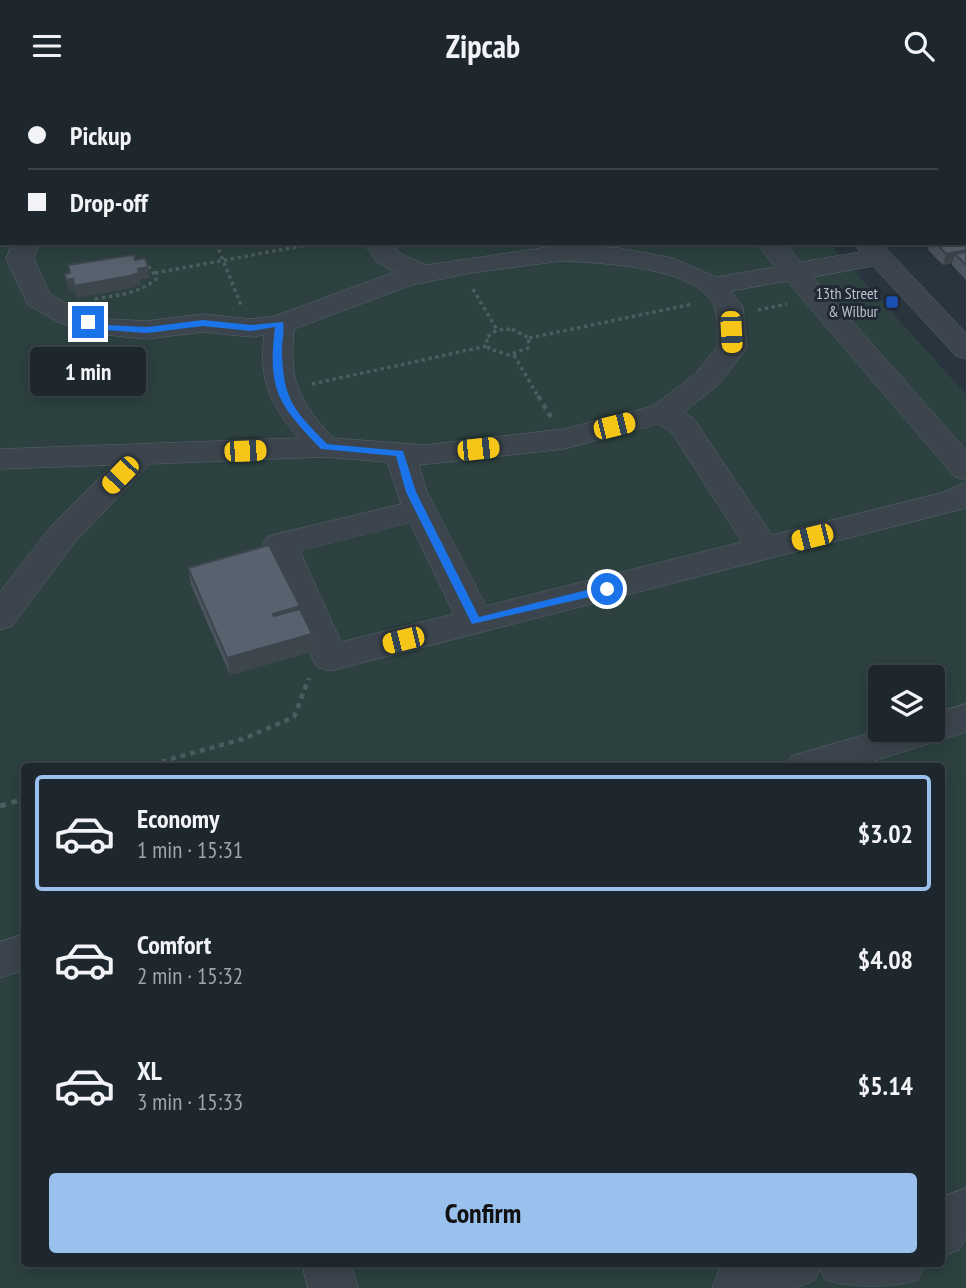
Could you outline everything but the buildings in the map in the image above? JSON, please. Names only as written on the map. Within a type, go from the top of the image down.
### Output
[{"type":"street","points":[[32,245],[20,259],[38,299],[70,317],[106,328],[147,330],[203,323],[265,326],[425,274],[562,253],[619,255],[673,266],[721,297],[801,281],[879,256],[966,350]]},
{"type":"street","points":[[378,245],[382,253],[396,264],[425,274]]},
{"type":"street","points":[[771,245],[966,470]]},
{"type":"street","points":[[0,459],[139,456],[324,447],[425,455],[564,439],[664,413],[707,379],[732,348],[721,297]]},
{"type":"street","points":[[938,320],[966,314]]},
{"type":"street","points":[[265,326],[277,351],[280,390],[291,412],[324,447]]},
{"type":"street","points":[[664,413],[683,426],[764,549]]},
{"type":"street","points":[[400,453],[420,510],[476,622]]},
{"type":"street","points":[[0,617],[64,533],[139,456]]},
{"type":"street","points":[[420,510],[280,544],[330,658],[955,500],[966,493]]},
{"type":"street","points":[[945,724],[966,718]]},
{"type":"street","points":[[818,763],[887,742]]},
{"type":"street","points":[[0,960],[21,953]]},
{"type":"street","points":[[327,1267],[333,1288]]},
{"type":"street","points":[[737,1288],[788,1267]]},
{"type":"street","points":[[861,1267],[880,1271],[890,1267]]},
{"type":"path","points":[[217,245],[222,261],[265,326]]},
{"type":"path","points":[[155,273],[307,245]]},
{"type":"path","points":[[52,307],[141,290],[156,279],[155,273],[151,267],[135,263]]},
{"type":"path","points":[[460,267],[497,330]]},
{"type":"path","points":[[529,338],[721,297]]},
{"type":"path","points":[[497,330],[520,330],[529,338],[528,348],[514,355],[495,353],[487,346],[486,338],[497,330]]},
{"type":"path","points":[[280,390],[487,346]]},
{"type":"path","points":[[514,355],[564,439]]},
{"type":"path","points":[[156,763],[243,739],[294,717],[305,681],[330,658]]},
{"type":"path","points":[[0,806],[21,800]]},
{"type":"green space","points":[[0,245],[831,245],[966,394],[966,1288],[0,1288]]},
{"type":"place","name":"13th Street & Wilbur","points":[[892,302]]},
{"type":"route","points":[[88,322],[106,328],[147,330],[203,323],[251,328],[280,324],[277,351],[280,390],[291,412],[324,447],[400,453],[411,492],[476,622],[607,589]]}]
